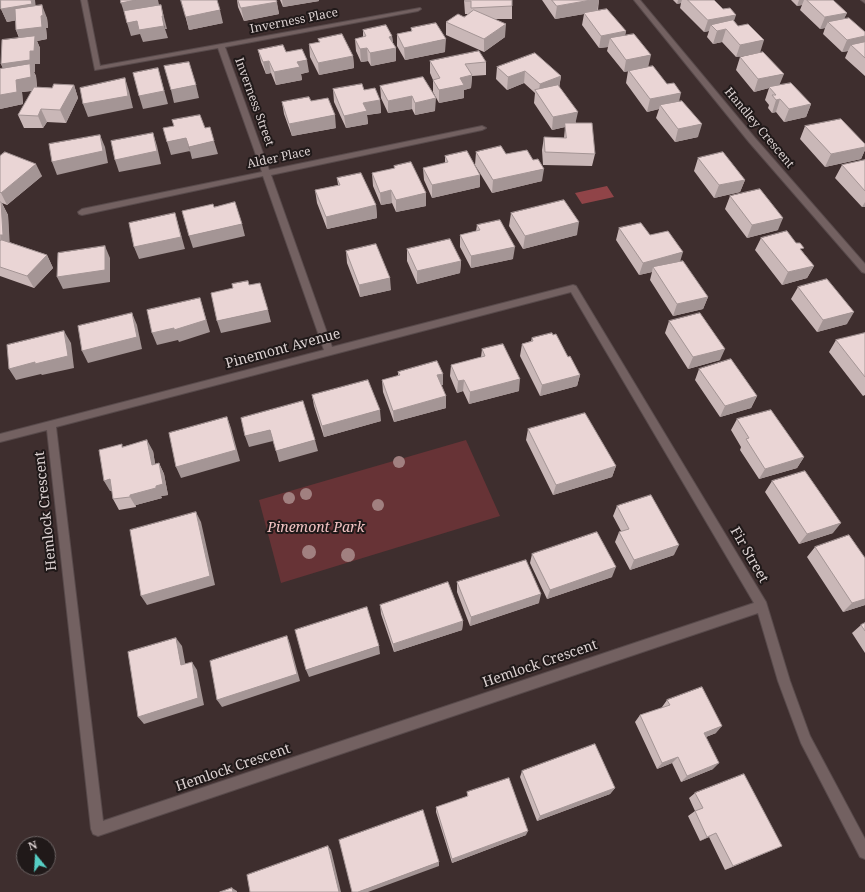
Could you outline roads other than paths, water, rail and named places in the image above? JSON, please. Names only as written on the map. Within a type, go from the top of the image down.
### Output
[{"type":"street","name":"Inverness Street","points":[[84,0],[97,69],[221,46],[329,351]]},
{"type":"street","name":"Handley Crescent","points":[[637,0],[752,140],[865,270]]},
{"type":"street","name":"Inverness Place","points":[[221,46],[418,9]]},
{"type":"street","name":"Alder Place","points":[[82,212],[482,128]]},
{"type":"street","name":"Pinemont Avenue","points":[[0,438],[573,288]]},
{"type":"street","name":"Fir Street","points":[[573,288],[762,606],[784,681],[805,739],[865,852]]},
{"type":"street","name":"Hemlock Crescent","points":[[51,425],[98,829],[762,606]]},
{"type":"park label","name":"Pinemont Park","points":[[316,528]]}]
